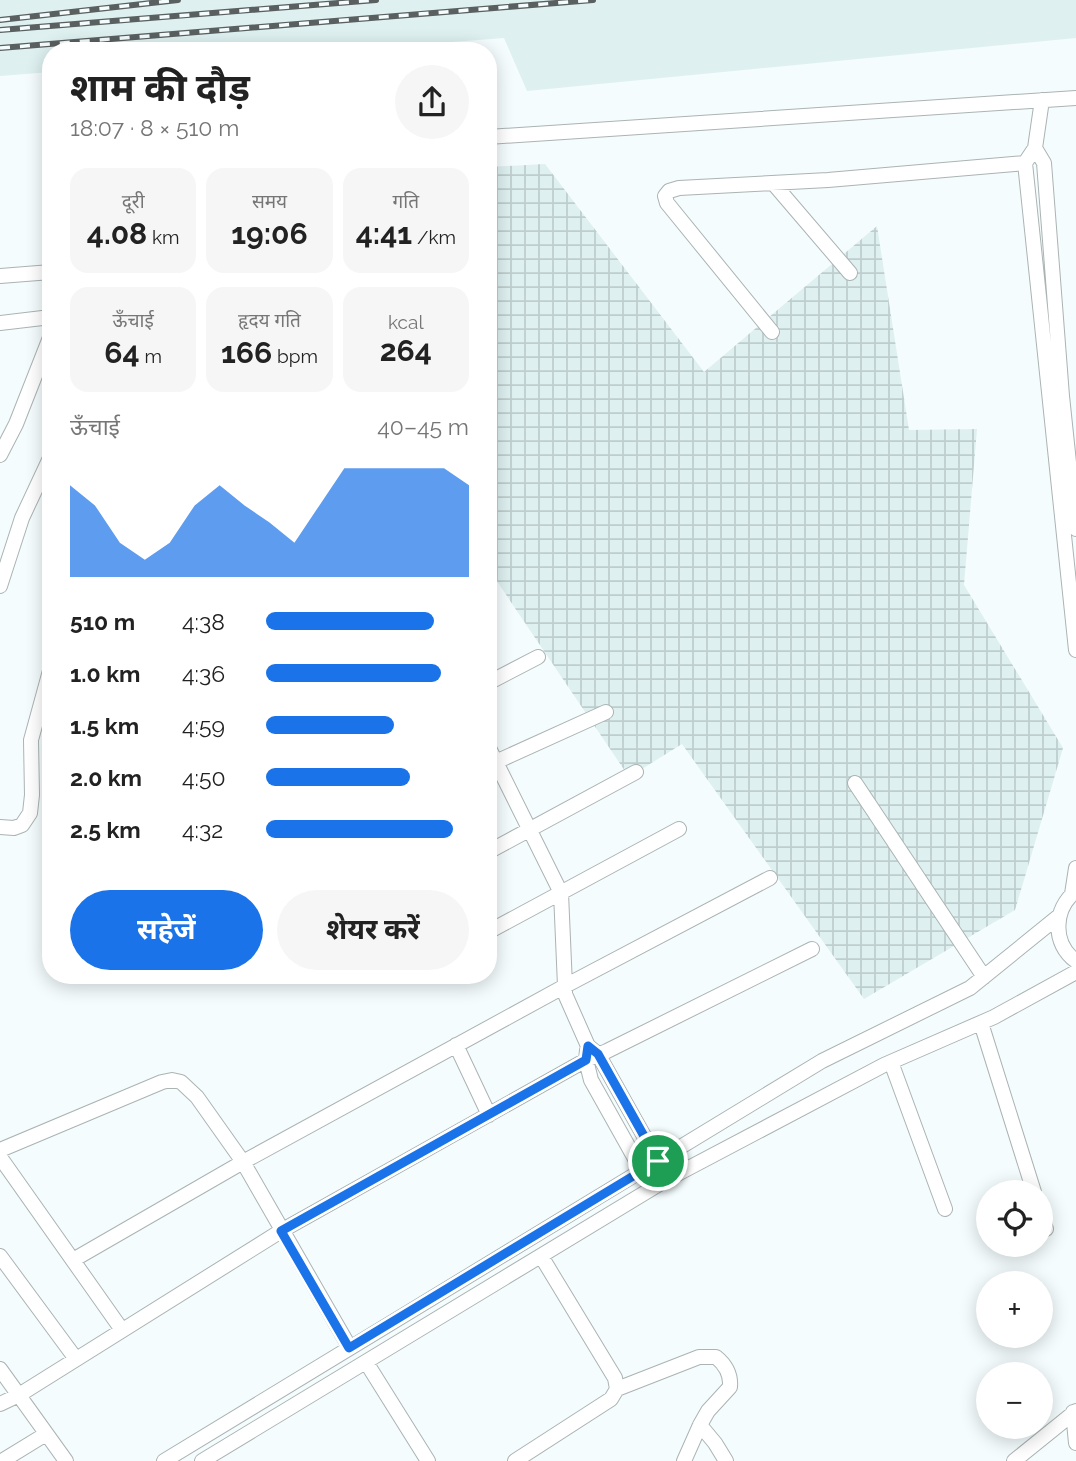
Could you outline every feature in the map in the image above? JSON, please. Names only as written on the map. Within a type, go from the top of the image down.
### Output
[{"type":"street","points":[[497,136],[1076,98]]},
{"type":"street","points":[[1042,100],[1035,148],[1025,163],[1062,397],[1076,528]]},
{"type":"street","points":[[1035,148],[1044,163],[1062,397],[1076,650]]},
{"type":"street","points":[[772,332],[667,203],[665,197],[669,191],[679,188],[828,180],[1025,163]]},
{"type":"street","points":[[774,183],[850,273]]},
{"type":"street","points":[[0,276],[42,273]]},
{"type":"street","points":[[0,323],[42,318]]},
{"type":"street","points":[[0,455],[16,424],[42,358]]},
{"type":"street","points":[[0,586],[22,518],[42,476]]},
{"type":"street","points":[[497,678],[538,657]]},
{"type":"street","points":[[0,827],[14,828],[22,825],[30,813],[32,740],[42,702]]},
{"type":"street","points":[[497,761],[606,712]]},
{"type":"street","points":[[497,772],[561,893],[565,994],[591,1053],[658,1161]]},
{"type":"street","points":[[497,847],[636,772]]},
{"type":"street","points":[[855,783],[984,977]]},
{"type":"street","points":[[497,927],[679,829]]},
{"type":"street","points":[[164,1461],[822,1061],[970,988],[1059,916],[1074,892],[1076,868]]},
{"type":"street","points":[[73,1260],[243,1162],[456,1045],[770,878]]},
{"type":"street","points":[[1059,916],[1058,932],[1063,946],[1076,961]]},
{"type":"street","points":[[0,1404],[19,1395],[281,1231],[489,1115],[591,1053],[607,1051],[812,949]]},
{"type":"street","points":[[202,1461],[666,1180],[891,1062],[981,1023],[1076,972]]},
{"type":"street","points":[[981,1023],[1030,1180]]},
{"type":"street","points":[[456,1045],[489,1115]]},
{"type":"street","points":[[591,1053],[591,1080],[642,1171]]},
{"type":"street","points":[[891,1062],[945,1209]]},
{"type":"street","points":[[0,1150],[162,1082],[181,1082],[197,1097],[243,1162],[349,1348]]},
{"type":"street","points":[[0,1157],[122,1330]]},
{"type":"street","points":[[0,1255],[76,1359]]},
{"type":"street","points":[[541,1256],[615,1378],[617,1389]]},
{"type":"street","points":[[523,1458],[611,1399],[617,1389],[699,1357],[716,1357],[724,1363],[730,1387],[708,1411],[684,1461]]},
{"type":"street","points":[[366,1362],[428,1461]]},
{"type":"street","points":[[0,1369],[66,1461]]},
{"type":"street","points":[[1075,1412],[1076,1443]]},
{"type":"street","points":[[1014,1461],[1075,1412]]},
{"type":"street","points":[[700,1424],[726,1461]]},
{"type":"street","points":[[2,1461],[46,1434]]},
{"type":"shaded area","points":[[0,0],[1076,0],[1076,38],[527,91],[504,38],[451,42],[42,42],[42,73],[0,76]]},
{"type":"shaded area","points":[[545,164],[704,372],[877,226],[909,430],[977,429],[964,585],[1063,748],[1015,910],[864,999],[682,744],[629,777],[497,581],[497,167]]},
{"type":"railway","points":[[0,20],[178,0]]},
{"type":"railway","points":[[0,30],[376,0]]},
{"type":"railway","points":[[74,42],[593,0]]},
{"type":"railway","points":[[0,48],[42,45]]},
{"type":"route","points":[[588,1046],[598,1054],[658,1161],[349,1348],[281,1231],[586,1060],[588,1046]]}]
